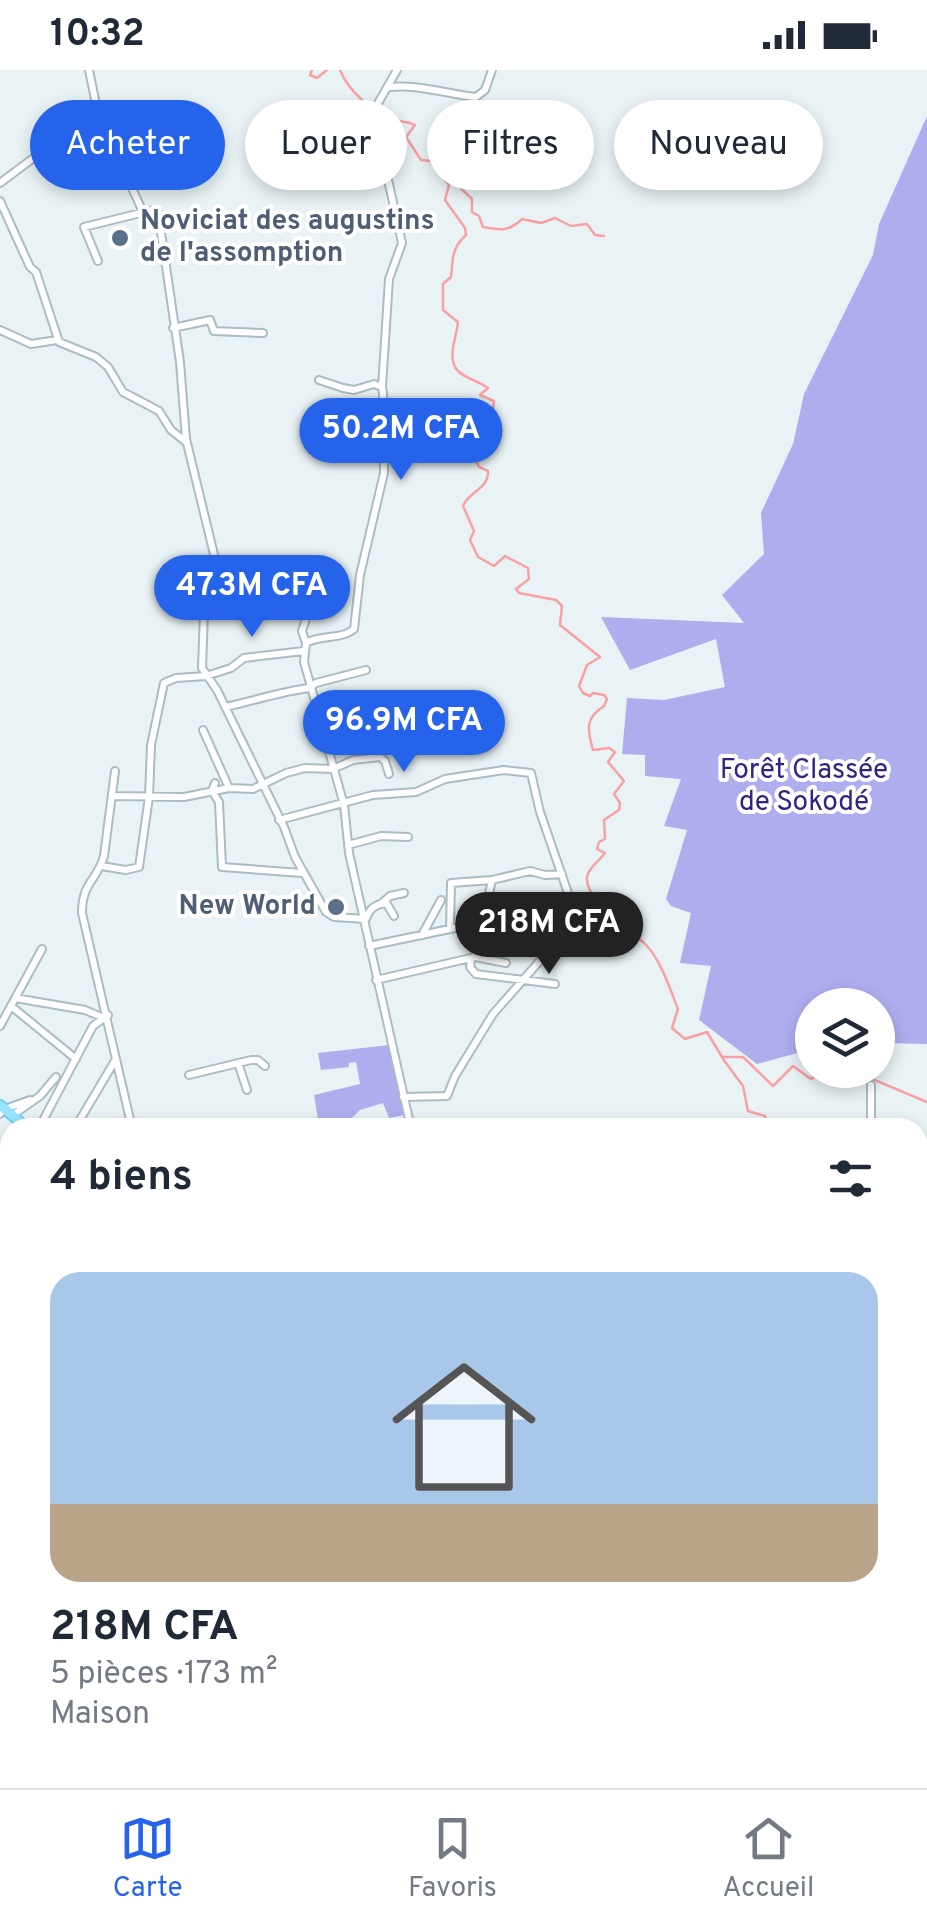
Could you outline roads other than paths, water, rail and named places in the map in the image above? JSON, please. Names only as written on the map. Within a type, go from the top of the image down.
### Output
[{"type":"street","points":[[88,70],[93,100]]},
{"type":"street","points":[[101,866],[139,868],[149,797],[151,745],[164,683],[206,676],[231,668],[244,658],[305,647],[314,638],[346,635],[354,629],[360,575],[384,473],[382,387],[389,280],[402,242],[374,112],[397,70]]},
{"type":"street","points":[[388,87],[421,86],[476,97],[485,90],[492,70]]},
{"type":"street","points":[[0,184],[30,161]]},
{"type":"street","points":[[133,190],[143,212]]},
{"type":"street","points":[[0,201],[36,272],[57,340]]},
{"type":"street","points":[[98,261],[84,227],[158,212],[187,443],[218,571],[204,612],[202,658],[206,676],[225,707],[303,873],[330,916],[366,919]]},
{"type":"street","points":[[173,328],[211,320],[214,331],[263,333]]},
{"type":"street","points":[[0,330],[30,344],[57,340],[96,357],[108,367],[123,392],[158,412],[187,443]]},
{"type":"street","points":[[320,380],[354,390],[374,384],[382,387]]},
{"type":"street","points":[[306,618],[302,631],[309,688],[344,805],[348,845],[408,1118]]},
{"type":"street","points":[[225,707],[366,670]]},
{"type":"street","points":[[203,730],[229,788]]},
{"type":"street","points":[[114,796],[184,797],[214,787],[263,786],[305,768],[333,769],[353,760],[380,757],[389,774]]},
{"type":"street","points":[[279,820],[373,794],[416,792],[444,779],[504,770],[532,773],[568,902],[558,932],[549,951],[493,1014],[454,1076],[447,1096],[404,1096]]},
{"type":"street","points":[[115,771],[101,866],[82,894],[82,913],[130,1118]]},
{"type":"street","points":[[214,787],[219,802],[222,867],[303,873]]},
{"type":"street","points":[[322,809],[341,810],[345,817]]},
{"type":"street","points":[[348,845],[381,836],[408,837]]},
{"type":"street","points":[[450,930],[451,882],[492,880],[530,870],[545,875],[562,874]]},
{"type":"street","points":[[492,880],[470,967],[476,974],[555,984]]},
{"type":"street","points":[[366,919],[370,910],[390,896],[404,892]]},
{"type":"street","points":[[421,936],[442,900]]},
{"type":"street","points":[[380,904],[388,904],[394,916]]},
{"type":"street","points":[[369,946],[484,922]]},
{"type":"street","points":[[0,1026],[42,949]]},
{"type":"street","points":[[376,980],[473,958],[506,963]]},
{"type":"street","points":[[15,998],[106,1016]]},
{"type":"street","points":[[10,1006],[76,1059]]},
{"type":"street","points":[[4,1111],[52,1092],[93,1026],[106,1016]]},
{"type":"street","points":[[82,1118],[117,1058]]},
{"type":"street","points":[[189,1075],[238,1062],[258,1060],[266,1066]]},
{"type":"street","points":[[238,1062],[247,1090]]},
{"type":"street","points":[[42,1118],[56,1077]]},
{"type":"street","points":[[871,1118],[872,1088]]},
{"type":"waterway","points":[[312,70],[310,75],[317,78],[327,70]]},
{"type":"waterway","points":[[340,70],[368,105],[392,119],[415,125],[406,137],[421,160],[430,161],[449,185],[445,200],[465,228],[466,235],[454,254],[451,277],[443,284],[443,310],[458,322],[452,354],[455,366],[461,374],[488,388],[480,395],[494,401],[479,431],[489,438],[488,444],[474,456],[479,467],[488,471],[487,477],[463,506],[474,531],[470,540],[478,557],[494,566],[505,556],[528,568],[529,579],[516,589],[519,593],[556,600],[562,606],[560,625],[600,657],[587,665],[579,686],[583,693],[604,695],[607,699],[591,720],[590,736],[593,750],[609,748],[615,752],[608,762],[624,781],[614,794],[620,803],[619,810],[604,820],[605,839],[597,849],[605,853],[588,874],[588,886],[601,905],[657,959],[678,1009],[672,1028],[685,1039],[707,1032],[722,1057],[743,1057],[773,1086],[795,1067]]},
{"type":"waterway","points":[[462,190],[472,199],[472,212],[479,216],[483,227],[504,229],[522,219],[541,223],[555,218],[571,226],[587,224],[595,235],[604,236]]},
{"type":"waterway","points":[[723,1059],[743,1086],[748,1111],[766,1118]]},
{"type":"waterway","points":[[894,1088],[927,1102]]},
{"type":"place","name":"Noviciat des augustins de l'assomption","points":[[120,238]]},
{"type":"place","name":"New World","points":[[336,907]]},
{"type":"park label","name":"Forêt Classée de Sokodé","points":[[804,787]]}]
